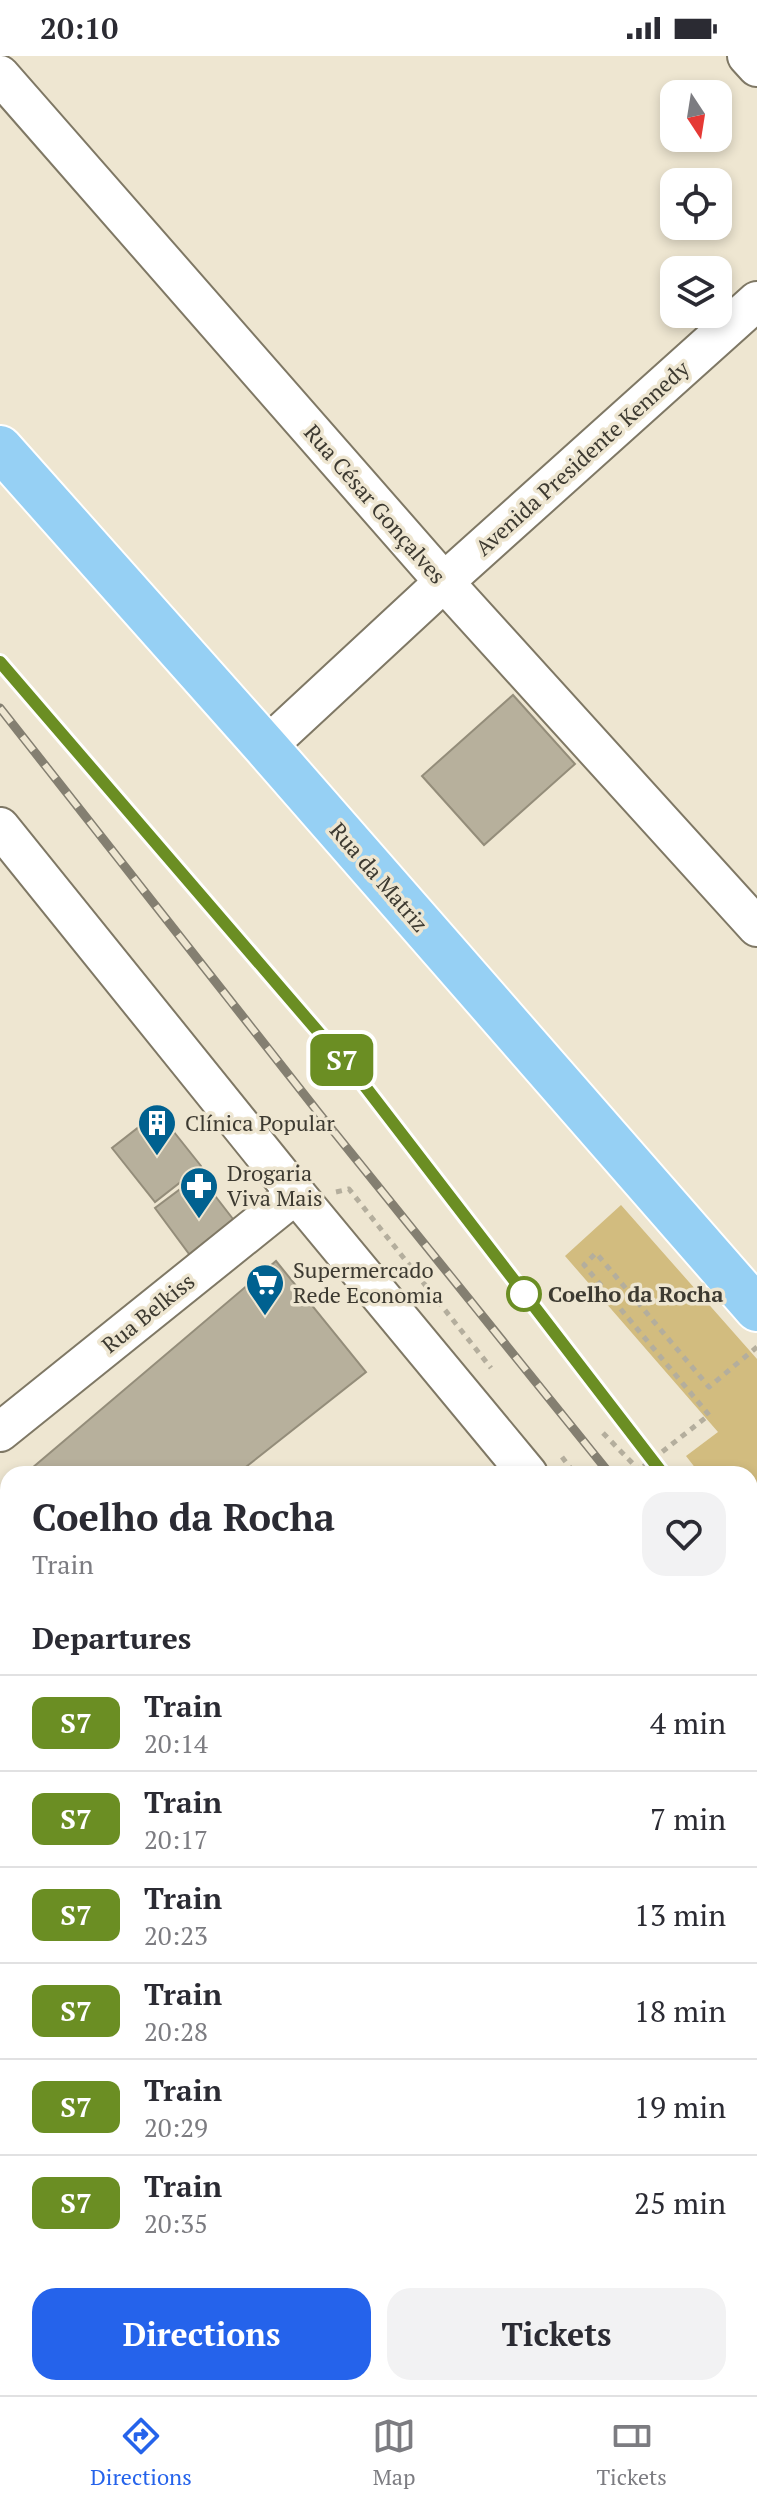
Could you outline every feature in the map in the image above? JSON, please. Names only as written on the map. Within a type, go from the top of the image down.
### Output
[{"type":"main road","name":"Rua da Matriz","points":[[0,448],[757,1309]]},
{"type":"street","points":[[747,56],[757,67]]},
{"type":"street","name":"Rua César Gonçalves","points":[[0,75],[444,582],[757,927]]},
{"type":"street","name":"Avenida Presidente Kennedy","points":[[266,747],[444,582],[757,301]]},
{"type":"street","points":[[4,841],[521,1466]]},
{"type":"street","name":"Rua Belkiss","points":[[0,1432],[296,1194]]},
{"type":"path","points":[[644,1466],[709,1415],[584,1265],[596,1253],[709,1387],[757,1347]]},
{"type":"path","points":[[603,1433],[633,1466]]},
{"type":"shaded area","points":[[621,1205],[757,1359],[757,1466],[694,1466],[686,1456],[718,1432],[565,1256]]},
{"type":"building","points":[[513,695],[575,764],[484,845],[422,776]]},
{"type":"building","name":"Clínica Popular","points":[[158,1112],[201,1166],[155,1202],[112,1148]]},
{"type":"building","name":"Drogaria Viva Mais","points":[[199,1175],[243,1232],[198,1266],[155,1208]]},
{"type":"building","name":"Supermercado Rede Economia","points":[[276,1261],[366,1372],[247,1466],[34,1466]]},
{"type":"railway","points":[[0,662],[364,1085],[657,1466]]},
{"type":"railway","points":[[0,708],[318,1112],[604,1466]]},
{"type":"train","name":"S7","points":[[0,662],[364,1085],[657,1466]]},
{"type":"place","name":"Clínica Popular","points":[[157,1157]]},
{"type":"place","name":"Drogaria Viva Mais","points":[[199,1220]]},
{"type":"place","name":"Coelho da Rocha","points":[[524,1294]]},
{"type":"place","name":"Supermercado Rede Economia","points":[[265,1317]]}]
